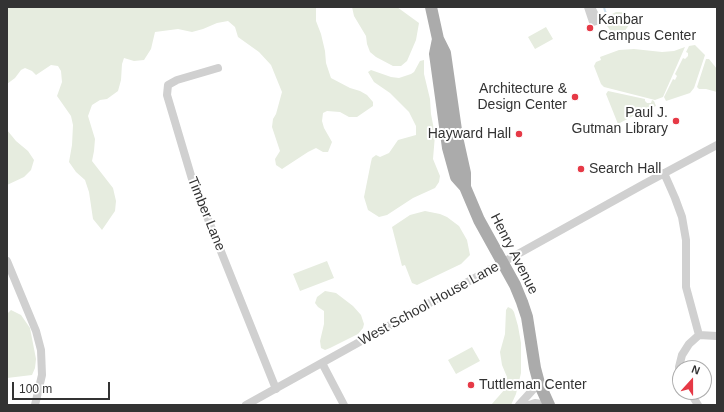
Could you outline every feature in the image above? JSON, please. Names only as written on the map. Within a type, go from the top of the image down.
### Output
[{"type":"main road","name":"Henry Avenue","points":[[431,7],[438,39],[435,54],[448,148],[456,177],[465,187],[479,220],[517,290],[525,310],[539,383],[548,405]]},
{"type":"street","name":"Timber Lane","points":[[218,68],[177,80],[168,85],[166,94],[192,179],[276,389]]},
{"type":"street","name":"West School House Lane","points":[[246,405],[717,145]]},
{"type":"street","points":[[664,173],[682,217],[686,240],[686,287],[699,335]]},
{"type":"street","points":[[7,261],[36,331],[41,350],[42,375],[35,405]]},
{"type":"street","points":[[681,360],[689,344],[699,335],[717,336]]},
{"type":"street","points":[[322,364],[344,405]]},
{"type":"street","points":[[519,405],[539,383]]},
{"type":"street","points":[[529,405],[535,403],[548,405]]},
{"type":"shaded area","points":[[7,7],[316,7],[316,21],[321,34],[326,63],[331,78],[367,95],[373,102],[373,106],[357,117],[349,117],[340,112],[327,111],[323,113],[322,121],[324,128],[332,142],[328,152],[323,152],[316,148],[282,169],[276,165],[275,159],[280,151],[272,127],[273,119],[276,114],[282,92],[271,65],[259,52],[238,37],[235,27],[228,21],[217,23],[192,32],[178,29],[155,32],[151,49],[144,60],[134,61],[124,58],[118,91],[107,99],[100,100],[92,105],[88,116],[95,139],[92,161],[113,188],[116,201],[115,211],[102,230],[93,219],[89,192],[85,180],[76,172],[69,162],[73,125],[71,116],[57,96],[62,82],[61,71],[58,66],[51,65],[36,75],[32,71],[25,68],[7,84]]},
{"type":"shaded area","points":[[352,7],[397,7],[419,23],[416,40],[407,61],[401,66],[393,66],[370,52],[366,36],[354,16]]},
{"type":"shaded area","points":[[616,12],[624,12],[629,25],[622,35],[618,36],[612,33],[605,23],[608,16]]},
{"type":"shaded area","points":[[546,27],[553,39],[535,49],[528,37]]},
{"type":"shaded area","points":[[695,45],[705,55],[694,88],[690,93],[666,101],[664,97],[673,79],[675,80],[677,76],[675,74],[683,58],[685,59],[688,56],[688,53],[686,52],[689,46]]},
{"type":"shaded area","points":[[685,47],[663,97],[655,100],[604,87],[601,84],[594,66],[596,62],[601,60],[600,57],[619,50],[634,49],[662,52],[674,51]]},
{"type":"shaded area","points":[[706,59],[709,59],[717,69],[717,92],[699,89],[697,87]]},
{"type":"shaded area","points":[[424,60],[424,74],[430,99],[435,135],[433,159],[440,176],[439,182],[435,188],[413,198],[387,215],[379,217],[368,210],[364,197],[372,158],[376,155],[380,157],[389,153],[398,140],[416,135],[416,126],[409,112],[390,93],[374,82],[368,72],[371,70],[391,77],[399,78],[414,72],[420,61]]},
{"type":"shaded area","points":[[608,91],[645,99],[647,103],[651,103],[652,100],[656,106],[618,124],[606,94]]},
{"type":"shaded area","points":[[7,130],[16,141],[28,151],[34,160],[31,170],[24,177],[7,185]]},
{"type":"shaded area","points":[[425,211],[447,217],[459,226],[467,240],[470,255],[461,264],[417,285],[412,283],[405,265],[402,266],[392,227],[410,215]]},
{"type":"shaded area","points":[[327,261],[334,278],[300,291],[293,274]]},
{"type":"shaded area","points":[[325,291],[336,293],[353,306],[361,315],[364,324],[363,328],[358,334],[325,350],[321,348],[320,341],[324,324],[324,311],[315,303],[317,297]]},
{"type":"shaded area","points":[[508,307],[514,312],[518,326],[521,343],[521,373],[516,394],[511,405],[491,405],[505,389],[507,383],[507,377],[502,365],[500,352],[505,334],[506,310]]},
{"type":"shaded area","points":[[11,310],[21,315],[30,328],[36,359],[35,368],[32,375],[7,378],[7,314]]},
{"type":"shaded area","points":[[472,347],[480,361],[456,374],[448,360]]},
{"type":"waterway","points":[[604,7],[608,16]]},
{"type":"place","name":"Kanbar Campus Center","points":[[590,28]]},
{"type":"place","name":"Architecture & Design Center","points":[[575,97]]},
{"type":"place","name":"Paul J. Gutman Library","points":[[676,121]]},
{"type":"place","name":"Hayward Hall","points":[[519,134]]},
{"type":"place","name":"Search Hall","points":[[581,169]]},
{"type":"place","name":"Tuttleman Center","points":[[471,385]]}]
